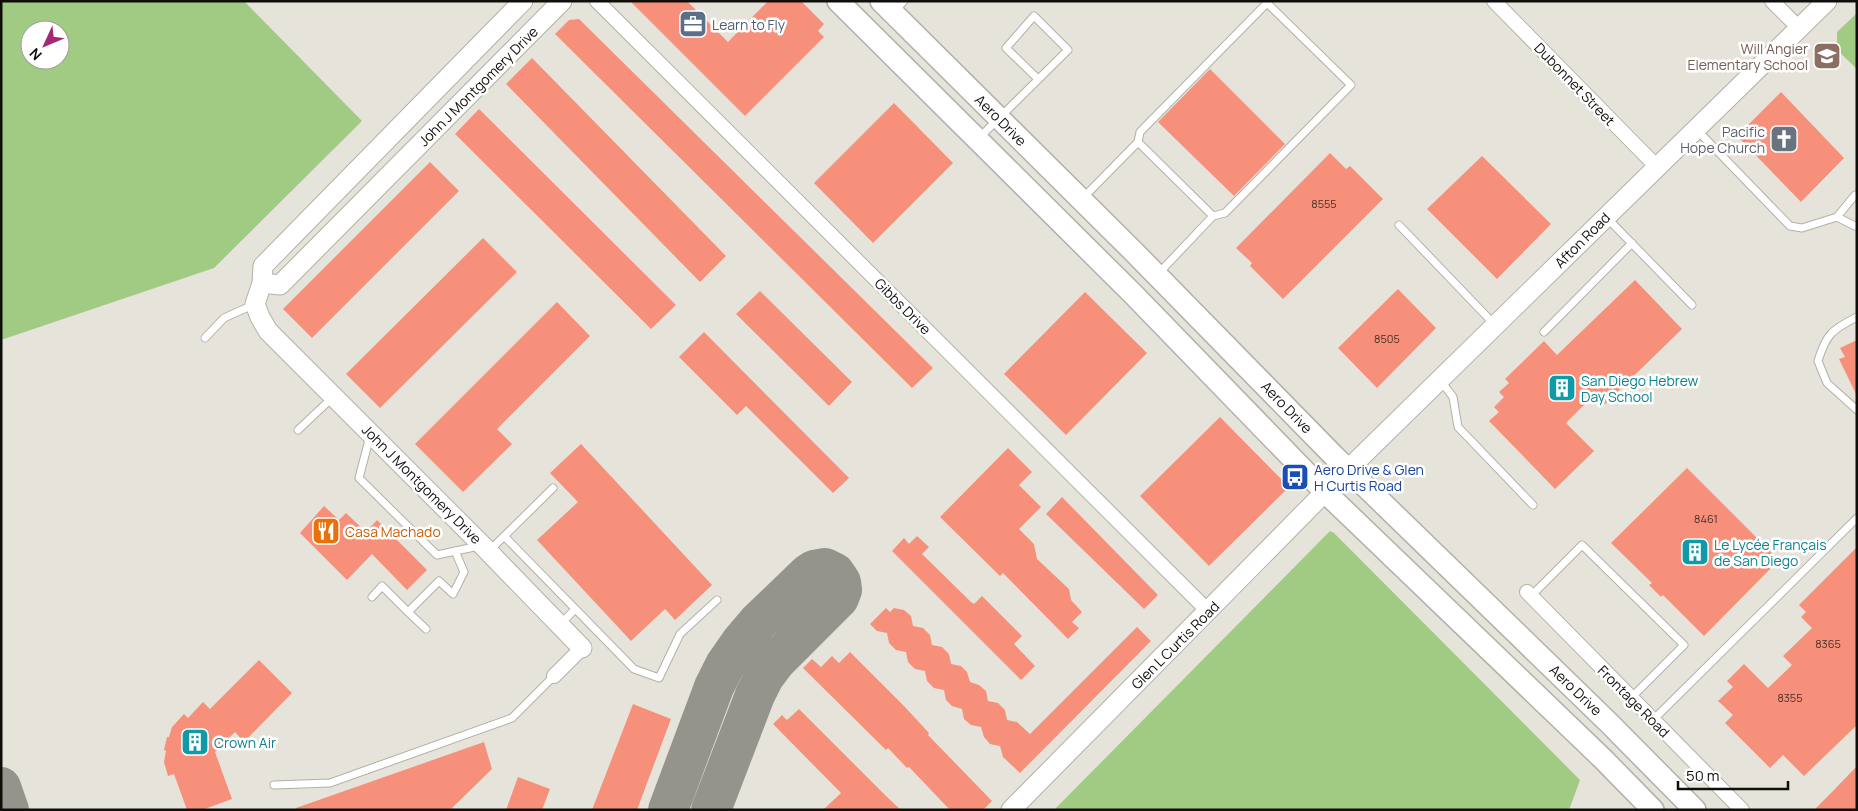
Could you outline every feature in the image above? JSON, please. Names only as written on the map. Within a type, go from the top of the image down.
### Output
[{"type":"main road","name":"Aero Drive","points":[[838,1],[1134,295],[1337,480],[1610,724],[1696,810]]},
{"type":"main road","name":"Aero Drive","points":[[893,5],[999,118],[1157,275],[1337,480],[1653,810]]},
{"type":"street","name":"John J Montgomery Drive","points":[[523,1],[263,266],[262,283],[255,304],[260,318],[268,331],[582,648],[554,676]]},
{"type":"street","name":"John J Montgomery Drive","points":[[262,283],[280,285],[562,1]]},
{"type":"street","name":"Gibbs Drive","points":[[597,1],[1208,611]]},
{"type":"street","name":"Dubonnet Street","points":[[1494,1],[1656,167]]},
{"type":"street","points":[[1772,1],[1799,28]]},
{"type":"street","name":"Afton Road","points":[[1337,480],[1827,1]]},
{"type":"street","name":"Glen L Curtis Road","points":[[1011,810],[1337,480]]},
{"type":"street","name":"Frontage Road","points":[[1529,594],[1742,810]]},
{"type":"lane","points":[[1081,199],[1138,142],[1140,132],[1267,3],[1351,85],[1225,213],[1213,216],[1157,275]]},
{"type":"lane","points":[[977,139],[1038,80],[1068,50],[1034,16],[1006,48],[1038,80]]},
{"type":"lane","points":[[1696,129],[1790,226],[1802,228],[1837,217],[1855,194],[1857,195]]},
{"type":"lane","points":[[1138,142],[1213,216]]},
{"type":"lane","points":[[1606,217],[1692,305]]},
{"type":"lane","points":[[1837,217],[1857,227]]},
{"type":"lane","points":[[1399,225],[1496,325]]},
{"type":"lane","points":[[1544,332],[1632,243]]},
{"type":"lane","points":[[205,338],[224,318],[255,304]]},
{"type":"lane","points":[[1857,318],[1837,327],[1824,342],[1818,362],[1827,383],[1857,410]]},
{"type":"lane","points":[[1440,380],[1452,397],[1458,426],[1533,505]]},
{"type":"lane","points":[[298,430],[334,396]]},
{"type":"lane","points":[[370,433],[359,478],[437,555],[485,548],[504,536],[553,488]]},
{"type":"lane","points":[[1653,720],[1857,518]]},
{"type":"lane","points":[[504,536],[634,669],[659,678],[680,634],[717,600]]},
{"type":"lane","points":[[1529,594],[1582,545],[1684,645],[1632,698]]},
{"type":"lane","points":[[408,612],[439,581],[452,594],[464,572],[456,551]]},
{"type":"lane","points":[[372,596],[382,586],[426,629]]},
{"type":"lane","points":[[560,625],[575,609]]},
{"type":"lane","points":[[274,785],[330,783],[512,718],[554,676]]},
{"type":"green space","points":[[1,1],[244,1],[362,121],[214,268],[1,340]]},
{"type":"green space","points":[[1857,13],[1857,69],[1837,50],[1837,32]]},
{"type":"green space","points":[[1330,531],[1580,780],[1569,810],[1054,810]]},
{"type":"building","points":[[630,1],[687,1],[728,42],[768,1],[801,1],[824,24],[818,31],[824,37],[745,116]]},
{"type":"building","points":[[579,19],[933,368],[912,388],[555,34],[569,20]]},
{"type":"building","points":[[532,58],[726,256],[700,282],[506,84]]},
{"type":"building","points":[[1210,69],[1285,144],[1234,196],[1158,122]]},
{"type":"building","points":[[1781,92],[1844,158],[1801,202],[1737,136]]},
{"type":"building","points":[[894,103],[953,163],[873,243],[814,183]]},
{"type":"building","points":[[479,109],[676,305],[651,329],[455,134]]},
{"type":"building","points":[[1330,153],[1346,169],[1350,166],[1383,199],[1283,299],[1250,266],[1252,263],[1236,248]]},
{"type":"building","points":[[1482,156],[1551,224],[1497,279],[1427,209]]},
{"type":"building","points":[[430,162],[459,191],[312,338],[283,309]]},
{"type":"building","points":[[483,238],[517,272],[380,408],[346,374]]},
{"type":"building","name":"San Diego Hebrew Day School","points":[[1635,280],[1682,329],[1605,404],[1595,394],[1566,423],[1594,451],[1555,489],[1489,421],[1499,412],[1494,407],[1504,397],[1499,392],[1509,383],[1505,379],[1544,341],[1557,355]]},
{"type":"building","points":[[1398,289],[1436,328],[1377,388],[1338,348]]},
{"type":"building","points":[[760,291],[852,382],[829,406],[736,314]]},
{"type":"building","points":[[1085,292],[1147,353],[1066,435],[1004,374]]},
{"type":"building","points":[[557,302],[590,336],[497,429],[512,444],[463,492],[415,444]]},
{"type":"building","points":[[704,332],[849,478],[833,493],[746,406],[737,415],[679,357]]},
{"type":"building","points":[[1857,340],[1857,396],[1839,359],[1845,357],[1840,348]]},
{"type":"building","points":[[1220,417],[1289,487],[1209,566],[1140,496]]},
{"type":"building","points":[[581,444],[712,585],[675,620],[665,609],[631,641],[537,540],[578,502],[550,473]]},
{"type":"building","points":[[1008,448],[1032,472],[1019,485],[1041,507],[1019,529],[1034,544],[1037,559],[1069,589],[1071,600],[1082,612],[1072,622],[1079,628],[1068,639],[1003,573],[1000,576],[940,517]]},
{"type":"building","name":"Le Lycée Français de San Diego","points":[[1687,468],[1779,560],[1704,636],[1663,595],[1661,597],[1649,585],[1652,583],[1611,543]]},
{"type":"building","points":[[1062,497],[1158,595],[1144,609],[1046,514]]},
{"type":"building","points":[[324,506],[339,520],[346,513],[366,532],[377,520],[427,570],[407,590],[372,554],[347,580],[300,533]]},
{"type":"building","points":[[917,536],[929,547],[922,554],[971,602],[974,604],[982,596],[1022,636],[1014,644],[1035,666],[1021,680],[892,551],[904,538],[909,544]]},
{"type":"building","points":[[1857,547],[1857,725],[1804,776],[1783,755],[1770,768],[1725,723],[1733,715],[1718,701],[1733,687],[1727,681],[1744,664],[1768,688],[1792,665],[1783,656],[1812,628],[1801,617],[1806,612],[1799,605]]},
{"type":"building","points":[[886,608],[890,612],[894,608],[904,610],[911,616],[913,626],[923,628],[930,635],[932,645],[942,647],[949,654],[951,664],[961,666],[967,672],[970,682],[979,685],[986,691],[988,701],[998,703],[1005,710],[1007,720],[1017,722],[1030,734],[1137,627],[1151,641],[1020,773],[1003,757],[1000,746],[990,744],[984,737],[981,727],[971,725],[964,719],[962,709],[952,706],[946,700],[944,690],[934,688],[927,681],[925,671],[915,669],[908,662],[906,652],[896,650],[889,643],[887,633],[877,631],[870,624]]},
{"type":"building","points":[[850,652],[904,706],[929,733],[928,735],[992,801],[983,810],[950,810],[909,767],[907,768],[888,748],[886,750],[803,668],[812,659],[821,667],[832,656],[839,663]]},
{"type":"building","points":[[259,660],[292,693],[244,742],[235,732],[215,752],[232,799],[202,810],[187,810],[174,774],[168,776],[164,762],[167,737],[169,737],[172,727],[184,714],[188,718],[203,702],[210,709]]},
{"type":"building","points":[[633,704],[671,719],[637,810],[592,810]]},
{"type":"building","points":[[799,709],[901,810],[823,810],[841,793],[773,724],[782,715],[787,720]]},
{"type":"building","points":[[484,742],[492,769],[450,810],[297,810],[296,808]]},
{"type":"building","points":[[1857,766],[1857,810],[1814,810],[1833,791]]},
{"type":"building","points":[[518,777],[550,789],[542,810],[506,810]]},
{"type":"taxiway","points":[[668,810],[714,687],[725,665],[758,622],[808,574],[814,570],[825,568],[835,573],[841,582],[842,590],[839,598],[776,661],[764,677],[755,695],[711,810]]},
{"type":"taxiway","points":[[1,787],[9,810]]},
{"type":"place","name":"Learn to Fly","points":[[693,24]]},
{"type":"place","name":"Will Angier Elementary School","points":[[1827,56]]},
{"type":"place","name":"Pacific Hope Church","points":[[1784,139]]},
{"type":"place","name":"San Diego Hebrew Day School","points":[[1562,388]]},
{"type":"place","name":"Aero Drive & Glen H Curtis Road","points":[[1295,477]]},
{"type":"place","name":"Casa Machado","points":[[326,531]]},
{"type":"place","name":"Le Lycée Français de San Diego","points":[[1695,552]]},
{"type":"place","name":"Crown Air","points":[[195,742]]}]
